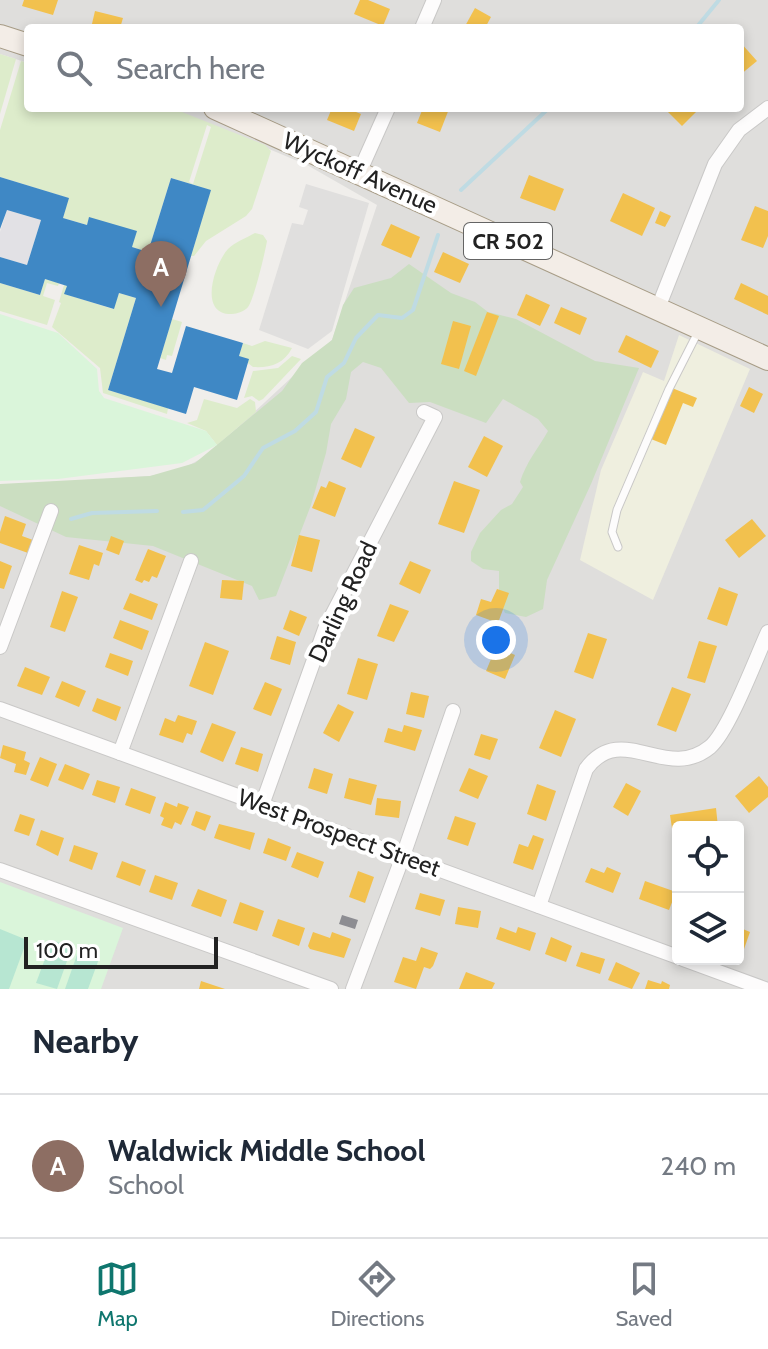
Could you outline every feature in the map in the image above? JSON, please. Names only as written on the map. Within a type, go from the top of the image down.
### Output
[{"type":"main road","points":[[0,36],[24,44]]},
{"type":"main road","name":"Wyckoff Avenue","points":[[224,112],[768,359]]},
{"type":"street","points":[[424,24],[433,0]]},
{"type":"street","points":[[658,308],[715,164],[739,130],[768,108]]},
{"type":"street","points":[[359,173],[386,112]]},
{"type":"street","name":"Darling Road","points":[[262,805],[325,629],[435,417],[424,412]]},
{"type":"street","points":[[0,647],[51,511]]},
{"type":"street","points":[[120,753],[191,561]]},
{"type":"street","points":[[539,906],[586,769],[593,760],[612,749],[622,748],[676,760],[699,754],[711,746],[726,724],[768,632]]},
{"type":"street","name":"West Prospect Street","points":[[0,709],[672,955]]},
{"type":"street","points":[[353,989],[453,711]]},
{"type":"street","points":[[0,870],[331,989]]},
{"type":"street","name":"West Prospect Street","points":[[700,965],[765,989]]},
{"type":"lane","points":[[618,547],[612,532],[617,510],[669,389],[700,328]]},
{"type":"shaded area","points":[[0,0],[768,0],[768,989],[0,989],[0,486],[150,476],[180,470],[208,455],[332,340],[377,205],[307,165],[181,112],[744,112],[744,24],[24,24],[24,62],[0,54]]},
{"type":"shaded area","points":[[306,184],[369,203],[332,331],[308,349],[259,330],[292,223],[303,225],[308,210],[299,207]]},
{"type":"shaded area","points":[[7,210],[41,220],[27,265],[0,257],[0,232]]},
{"type":"green space","points":[[0,54],[16,59],[0,114]]},
{"type":"green space","points":[[21,61],[24,62],[24,112],[182,112],[265,145],[271,151],[252,209],[206,241],[194,256],[191,256],[210,190],[171,178],[148,252],[132,247],[89,218],[87,225],[63,218],[68,198],[0,177],[0,130]],"holes":[[[207,125],[211,127],[193,184],[189,182]]]},
{"type":"green space","points":[[255,233],[263,235],[267,241],[250,302],[238,313],[221,312],[212,298],[218,265],[231,247]]},
{"type":"green space","points":[[409,264],[451,293],[475,302],[488,312],[516,319],[595,361],[639,368],[547,580],[543,609],[526,617],[505,613],[499,600],[499,571],[483,569],[471,561],[471,552],[480,533],[501,510],[512,504],[523,487],[520,482],[523,475],[548,431],[538,419],[503,399],[486,423],[430,402],[409,403],[381,368],[363,362],[351,372],[346,399],[331,424],[311,505],[276,596],[259,600],[252,586],[153,546],[66,537],[0,506],[0,484],[150,476],[195,463],[282,391],[302,363],[332,340],[343,305],[354,288],[391,278]]},
{"type":"green space","points":[[45,279],[59,283],[58,286],[47,283],[43,296],[55,300],[47,325],[0,311],[0,283],[40,295]]},
{"type":"green space","points":[[64,285],[67,286],[65,294],[113,309],[119,293],[136,298],[108,390],[168,408],[167,414],[103,393],[100,368],[52,327]]},
{"type":"green space","points":[[0,314],[58,333],[97,369],[99,391],[104,398],[206,431],[217,445],[182,463],[58,479],[0,481]]},
{"type":"green space","points":[[172,319],[182,322],[172,356],[167,355],[166,360],[160,358]]},
{"type":"green space","points":[[679,335],[750,369],[653,600],[580,560],[601,470],[643,372],[664,381]]},
{"type":"green space","points":[[265,341],[292,348],[281,361],[265,367],[253,367],[239,356],[243,343],[252,346]]},
{"type":"green space","points":[[292,356],[301,359],[263,399],[259,401],[252,396],[244,398],[253,371],[278,368]]},
{"type":"green space","points":[[204,399],[237,408],[250,399],[255,402],[256,412],[217,445],[206,431],[187,423],[197,420]]},
{"type":"green space","points":[[0,882],[123,928],[101,989],[0,989]]},
{"type":"green space","points":[[0,929],[27,940],[9,989],[0,989]]},
{"type":"green space","points":[[52,940],[72,947],[57,989],[36,983]]},
{"type":"green space","points":[[79,949],[100,956],[88,989],[65,989]]},
{"type":"building: Homes","points":[[24,0],[58,0],[53,15],[22,6]]},
{"type":"building: Homes","points":[[360,0],[390,9],[384,24],[354,14]]},
{"type":"building: Homes","points":[[475,8],[491,17],[487,24],[466,24]]},
{"type":"building: Homes","points":[[95,11],[123,18],[121,24],[92,24]]},
{"type":"building: Homes","points":[[744,46],[757,61],[744,72]]},
{"type":"building: Homes","points":[[330,112],[361,114],[354,131],[327,120]]},
{"type":"building: Homes","points":[[421,112],[448,112],[440,132],[417,123]]},
{"type":"building: Homes","points":[[668,112],[696,112],[682,126]]},
{"type":"building: Homes","points":[[529,175],[564,189],[555,211],[520,198]]},
{"type":"building: Homes","points":[[623,193],[655,208],[642,236],[610,221]]},
{"type":"building: Homes","points":[[755,206],[768,211],[768,236],[763,248],[741,240]]},
{"type":"building: Homes","points":[[660,211],[671,216],[665,227],[655,223]]},
{"type":"building: Homes","points":[[391,224],[420,237],[411,258],[381,245]]},
{"type":"building: Homes","points":[[443,252],[469,264],[460,283],[434,272]]},
{"type":"building: Homes","points":[[741,283],[768,296],[768,315],[734,299]]},
{"type":"building: Homes","points":[[526,294],[550,305],[540,326],[517,315]]},
{"type":"building: Homes","points":[[561,307],[587,318],[580,335],[554,323]]},
{"type":"building: Homes","points":[[487,312],[499,316],[476,376],[464,371]]},
{"type":"building: Homes","points":[[453,321],[471,326],[459,369],[441,364]]},
{"type":"building: Homes","points":[[626,335],[659,351],[651,368],[618,352]]},
{"type":"building: Homes","points":[[749,387],[763,394],[754,413],[740,406]]},
{"type":"building: Homes","points":[[672,388],[697,398],[693,407],[683,403],[666,445],[651,439]]},
{"type":"building: Homes","points":[[355,428],[375,437],[361,468],[341,459]]},
{"type":"building: Homes","points":[[484,436],[503,446],[487,477],[468,467]]},
{"type":"building: Homes","points":[[329,481],[346,488],[335,517],[312,508],[321,486],[326,488]]},
{"type":"building: Homes","points":[[454,481],[480,490],[464,533],[438,524]]},
{"type":"building: Homes","points":[[5,516],[26,524],[22,536],[33,540],[28,553],[0,543]]},
{"type":"building: Homes","points":[[752,519],[766,536],[739,558],[725,540]]},
{"type":"building: Homes","points":[[299,535],[320,540],[312,572],[291,566]]},
{"type":"building: Homes","points":[[111,536],[124,541],[119,555],[106,550]]},
{"type":"building: Homes","points":[[79,545],[103,553],[99,566],[94,564],[89,580],[69,574]]},
{"type":"building: Homes","points":[[148,549],[166,556],[157,578],[152,576],[149,582],[144,580],[142,583],[135,580]]},
{"type":"building: Homes","points":[[0,561],[12,566],[4,589],[0,588]]},
{"type":"building: Homes","points":[[410,561],[431,570],[420,594],[399,584]]},
{"type":"building: Homes","points":[[222,580],[244,581],[242,600],[220,598]]},
{"type":"building: Homes","points":[[719,587],[738,594],[727,626],[707,619]]},
{"type":"building: Homes","points":[[497,589],[509,593],[498,623],[476,615],[481,599],[491,602]]},
{"type":"building: Homes","points":[[62,591],[78,597],[65,632],[50,627]]},
{"type":"building: Homes","points":[[130,593],[158,604],[152,620],[123,609]]},
{"type":"building: Homes","points":[[390,604],[409,611],[394,642],[377,636]]},
{"type":"building: Homes","points":[[290,610],[307,617],[299,636],[283,629]]},
{"type":"building: Homes","points":[[120,620],[149,631],[142,650],[113,638]]},
{"type":"building: Homes","points":[[588,633],[607,639],[593,679],[574,672]]},
{"type":"building: Homes","points":[[277,636],[296,642],[290,665],[270,659]]},
{"type":"building: Homes","points":[[699,641],[717,646],[705,683],[687,678]]},
{"type":"building: Homes","points":[[205,642],[229,651],[213,695],[189,686]]},
{"type":"building: Homes","points":[[496,647],[515,655],[505,679],[486,671]]},
{"type":"building: Homes","points":[[110,653],[133,661],[128,676],[105,667]]},
{"type":"building: Homes","points":[[358,658],[378,664],[367,700],[347,694]]},
{"type":"building: Homes","points":[[25,667],[50,677],[42,695],[17,686]]},
{"type":"building: Homes","points":[[62,681],[86,691],[79,707],[55,697]]},
{"type":"building: Homes","points":[[265,682],[282,689],[271,716],[253,709]]},
{"type":"building: Homes","points":[[672,687],[691,694],[676,732],[657,725]]},
{"type":"building: Homes","points":[[411,692],[429,696],[424,718],[406,714]]},
{"type":"building: Homes","points":[[97,698],[121,707],[116,721],[92,711]]},
{"type":"building: Homes","points":[[338,704],[354,712],[339,742],[323,733]]},
{"type":"building: Homes","points":[[555,710],[576,719],[561,757],[539,748]]},
{"type":"building: Homes","points":[[178,715],[197,721],[192,735],[187,733],[183,743],[159,735],[165,718],[175,722]]},
{"type":"building: Homes","points":[[212,723],[236,732],[223,762],[200,752]]},
{"type":"building: Homes","points":[[404,725],[422,730],[415,751],[384,742],[388,728],[402,732]]},
{"type":"building: Homes","points":[[481,734],[498,739],[490,760],[474,755]]},
{"type":"building: Homes","points":[[3,745],[26,752],[24,760],[30,763],[26,775],[14,772],[16,764],[0,758]]},
{"type":"building: Homes","points":[[241,747],[263,754],[258,772],[235,764]]},
{"type":"building: Homes","points":[[40,757],[57,764],[48,787],[30,780]]},
{"type":"building: Homes","points":[[65,764],[90,774],[83,790],[58,780]]},
{"type":"building: Homes","points":[[314,768],[333,774],[327,794],[308,788]]},
{"type":"building: Homes","points":[[469,768],[488,776],[478,799],[459,791]]},
{"type":"building: Homes","points":[[759,776],[768,787],[768,797],[749,813],[735,796]]},
{"type":"building: Homes","points":[[349,778],[377,785],[371,805],[344,798]]},
{"type":"building: Homes","points":[[97,780],[120,787],[115,803],[92,795]]},
{"type":"building: Homes","points":[[626,783],[641,791],[628,816],[613,807]]},
{"type":"building: Homes","points":[[537,784],[556,791],[546,821],[527,814]]},
{"type":"building: Homes","points":[[131,788],[156,797],[150,814],[125,805]]},
{"type":"building: Homes","points":[[377,798],[401,801],[399,818],[375,815]]},
{"type":"building: Homes","points":[[165,802],[177,807],[178,803],[189,807],[181,825],[175,822],[172,829],[161,825],[164,818],[160,816]]},
{"type":"building: Homes","points":[[716,808],[717,821],[672,821],[672,828],[670,815]]},
{"type":"building: Homes","points":[[196,811],[211,816],[205,831],[191,825]]},
{"type":"building: Homes","points":[[20,814],[35,819],[29,836],[14,831]]},
{"type":"building: Homes","points":[[455,816],[476,823],[468,846],[447,839]]},
{"type":"building: Homes","points":[[219,824],[255,833],[250,850],[214,838]]},
{"type":"building: Homes","points":[[41,830],[64,838],[58,856],[36,845]]},
{"type":"building: Homes","points":[[533,835],[544,839],[533,870],[513,863],[519,844],[528,847]]},
{"type":"building: Homes","points":[[268,838],[291,847],[286,861],[263,853]]},
{"type":"building: Homes","points":[[74,845],[98,853],[92,870],[69,861]]},
{"type":"building: Homes","points":[[297,852],[324,862],[318,878],[291,867]]},
{"type":"building: Homes","points":[[122,861],[146,870],[140,886],[116,877]]},
{"type":"building: Homes","points":[[607,867],[621,873],[613,893],[585,882],[591,868],[604,873]]},
{"type":"building: Homes","points":[[358,871],[374,877],[365,903],[349,897]]},
{"type":"building: Homes","points":[[155,875],[178,883],[172,900],[149,892]]},
{"type":"building: Homes","points":[[645,881],[672,891],[669,910],[639,899]]},
{"type":"building: Homes","points":[[198,889],[227,900],[221,917],[191,906]]},
{"type":"building: Homes","points":[[420,893],[445,900],[440,916],[415,909]]},
{"type":"building: Homes","points":[[240,902],[264,911],[257,931],[233,923]]},
{"type":"building: Homes","points":[[458,907],[481,911],[478,928],[455,924]]},
{"type":"building: Homes","points":[[278,919],[305,928],[299,946],[272,936]]},
{"type":"building: Homes","points":[[500,927],[516,933],[518,927],[536,933],[530,951],[496,939]]},
{"type":"building: Homes","points":[[744,930],[750,932],[744,949]]},
{"type":"building: Homes","points":[[313,932],[330,938],[332,932],[351,939],[344,958],[310,949],[308,946]]},
{"type":"building: Homes","points":[[551,937],[572,946],[566,962],[545,954]]},
{"type":"building: Homes","points":[[421,947],[438,953],[430,969],[424,967],[416,989],[394,982],[403,957],[416,961]]},
{"type":"building: Homes","points":[[581,952],[605,959],[600,974],[576,966]]},
{"type":"building: Homes","points":[[616,962],[640,973],[632,989],[608,980]]},
{"type":"building: Homes","points":[[466,972],[495,983],[492,989],[459,989]]},
{"type":"building: Homes","points":[[648,980],[661,984],[662,981],[670,985],[669,989],[645,989]]},
{"type":"building: Homes","points":[[201,981],[225,989],[199,989]]},
{"type":"building: Schools","points":[[0,177],[69,198],[63,218],[87,225],[89,217],[137,231],[132,247],[148,252],[171,178],[211,190],[157,369],[172,373],[186,326],[243,343],[239,356],[249,359],[237,400],[194,387],[186,414],[108,390],[136,298],[119,293],[114,309],[64,294],[67,286],[45,279],[40,295],[0,283],[0,257],[27,265],[41,220],[7,210],[0,229]]},
{"type":"building: Industry","points":[[342,915],[358,920],[355,929],[339,924]]},
{"type":"waterway","points":[[699,24],[719,0]]},
{"type":"waterway","points":[[461,190],[545,112]]},
{"type":"waterway","points":[[183,512],[203,510],[244,476],[263,448],[295,431],[316,412],[327,377],[344,363],[356,338],[378,315],[402,318],[413,310],[438,235]]},
{"type":"waterway","points":[[71,519],[92,513],[157,511]]},
{"type":"place","name":"Waldwick Middle School","points":[[161,307]]}]
